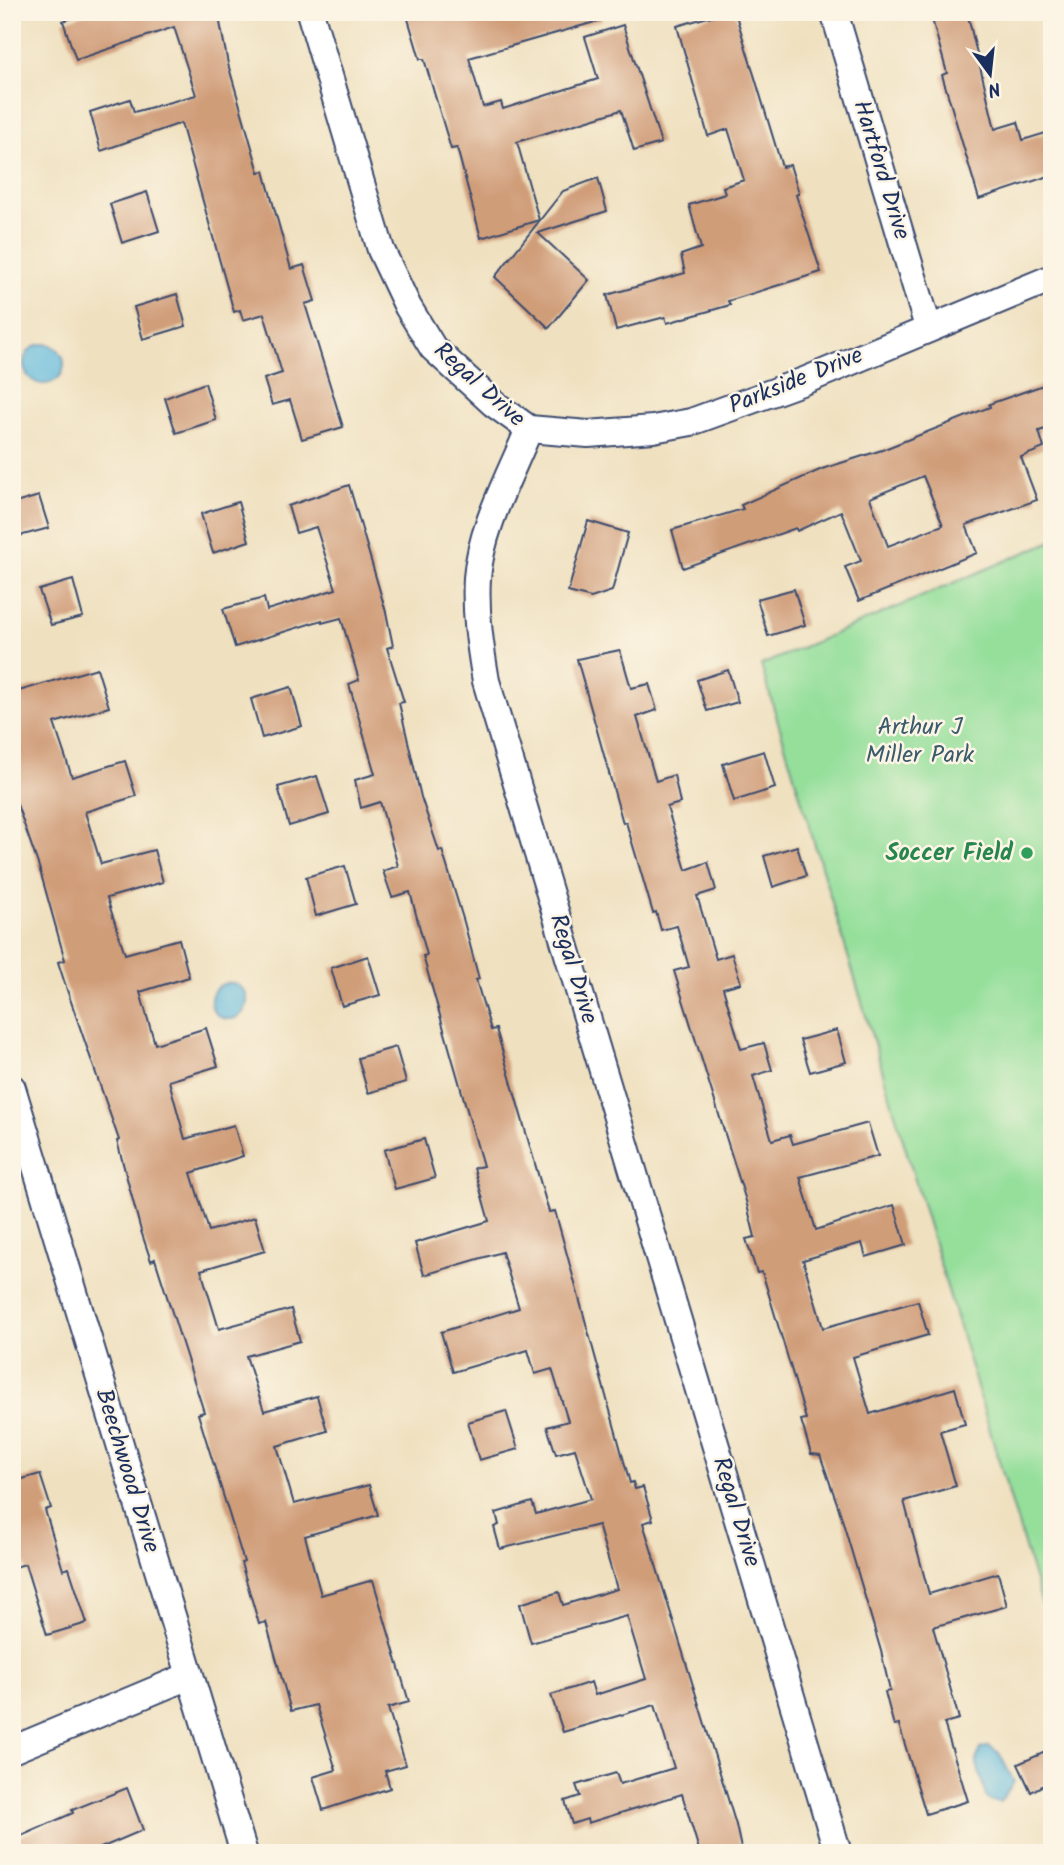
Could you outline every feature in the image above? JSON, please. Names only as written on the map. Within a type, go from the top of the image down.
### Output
[{"type":"street","name":"Regal Drive","points":[[310,12],[381,250],[408,307],[433,348],[493,402],[530,429],[498,502],[477,576],[477,632],[486,681],[838,1853]]},
{"type":"street","name":"Hartford Drive","points":[[834,12],[928,327]]},
{"type":"street","name":"Parkside Drive","points":[[530,429],[588,434],[653,429],[691,422],[804,381],[928,327],[1052,278]]},
{"type":"street","name":"Beechwood Drive","points":[[12,1088],[244,1853]]},
{"type":"street","points":[[12,1751],[189,1676]]},
{"type":"green space","name":"Arthur J Miller Park","points":[[1052,541],[1052,1638],[761,665]]},
{"type":"water","points":[[44,344],[52,345],[58,350],[63,356],[63,372],[58,378],[52,383],[44,384],[36,383],[30,378],[25,372],[24,364],[25,356],[30,350],[36,345]]},
{"type":"water","points":[[229,983],[242,988],[247,1001],[242,1014],[229,1019],[216,1014],[211,1001],[216,988]]},
{"type":"water","points":[[989,1746],[999,1753],[1014,1782],[1000,1802],[990,1801],[986,1797],[976,1760],[981,1749]]},
{"type":"building","points":[[92,12],[218,12],[228,64],[259,172],[264,171],[291,269],[304,265],[315,301],[305,304],[343,427],[302,439],[290,400],[272,405],[264,379],[282,373],[264,314],[243,320],[240,310],[234,312],[181,123],[101,151],[90,112],[130,99],[134,112],[196,95],[174,27],[76,60],[63,21]]},
{"type":"building","points":[[406,12],[600,12],[602,20],[469,58],[483,107],[501,102],[503,109],[598,79],[585,37],[623,25],[661,143],[634,151],[621,110],[517,142],[539,220],[481,238],[457,148],[451,149],[424,59],[420,59]]},
{"type":"building","points":[[725,12],[735,12],[782,167],[790,165],[799,193],[796,195],[821,272],[728,301],[730,305],[667,323],[665,317],[616,330],[607,295],[685,273],[681,255],[701,248],[689,205],[725,194],[723,187],[744,180],[728,129],[708,136],[677,26]]},
{"type":"building","points":[[930,12],[967,12],[995,129],[1018,122],[1023,140],[1052,131],[1052,175],[979,199],[942,75],[947,73]]},
{"type":"building","points":[[598,178],[607,211],[538,233],[589,280],[549,328],[495,277],[563,191]]},
{"type":"building","points":[[147,192],[159,231],[122,243],[110,204]]},
{"type":"building","points":[[177,294],[186,326],[143,339],[134,307]]},
{"type":"building","points":[[1052,382],[1052,427],[1039,431],[1044,448],[1021,457],[1037,500],[966,525],[977,553],[859,601],[845,567],[861,561],[841,511],[797,531],[796,528],[683,568],[672,530],[743,509],[741,505],[822,469],[882,450],[990,407],[989,404]],"holes":[[[923,476],[943,525],[888,546],[870,498]]]},
{"type":"building","points":[[205,383],[216,420],[176,433],[165,398]]},
{"type":"building","points":[[349,485],[386,612],[393,646],[387,648],[404,702],[399,703],[421,797],[439,851],[442,850],[479,979],[476,980],[491,1030],[496,1029],[549,1212],[555,1211],[630,1483],[633,1482],[635,1489],[643,1487],[653,1520],[643,1523],[736,1825],[742,1853],[700,1853],[682,1794],[588,1823],[587,1819],[572,1824],[565,1801],[580,1796],[576,1785],[616,1773],[620,1784],[674,1768],[655,1705],[563,1732],[551,1695],[591,1682],[595,1695],[646,1679],[627,1616],[531,1643],[520,1604],[559,1592],[563,1605],[617,1589],[598,1525],[500,1549],[494,1527],[499,1525],[496,1513],[532,1502],[536,1514],[591,1499],[575,1449],[556,1454],[547,1427],[568,1421],[552,1369],[535,1374],[528,1350],[453,1372],[441,1332],[519,1308],[502,1252],[424,1275],[415,1243],[489,1221],[474,1168],[483,1166],[423,956],[427,955],[410,892],[392,897],[383,871],[398,866],[380,802],[361,808],[355,780],[375,774],[349,684],[359,680],[341,618],[322,623],[322,620],[235,647],[223,609],[264,598],[267,610],[336,589],[316,527],[296,533],[288,506]]},
{"type":"building","points":[[39,496],[49,528],[12,538],[12,504]]},
{"type":"building","points":[[238,502],[249,541],[213,553],[201,514]]},
{"type":"building","points":[[588,521],[628,533],[612,591],[591,598],[568,592]]},
{"type":"building","points":[[73,580],[83,617],[51,625],[39,590]]},
{"type":"building","points":[[794,589],[805,625],[768,636],[757,599]]},
{"type":"building","points":[[620,650],[631,688],[649,684],[657,710],[637,717],[656,781],[674,775],[680,803],[667,807],[686,870],[708,862],[716,890],[697,896],[716,959],[732,954],[741,983],[723,988],[741,1049],[764,1043],[772,1070],[753,1076],[772,1140],[790,1135],[793,1144],[868,1123],[878,1156],[800,1177],[816,1230],[894,1205],[906,1245],[866,1257],[862,1243],[803,1260],[823,1328],[918,1301],[928,1335],[853,1357],[870,1414],[955,1388],[965,1424],[940,1431],[956,1486],[904,1501],[929,1594],[998,1573],[1007,1606],[933,1627],[959,1719],[944,1723],[968,1801],[926,1814],[899,1725],[894,1726],[885,1692],[890,1691],[881,1651],[839,1509],[820,1455],[811,1454],[801,1420],[806,1419],[762,1272],[757,1273],[746,1239],[755,1237],[746,1201],[674,971],[689,967],[677,926],[661,930],[656,912],[653,913],[626,822],[623,823],[577,659]]},
{"type":"building","points":[[97,668],[109,707],[54,723],[72,777],[125,761],[136,796],[85,812],[101,864],[154,850],[163,882],[107,898],[125,954],[179,939],[189,977],[140,992],[155,1044],[206,1028],[218,1066],[169,1081],[185,1139],[234,1125],[243,1156],[191,1173],[209,1231],[255,1217],[265,1251],[201,1270],[219,1329],[291,1309],[300,1341],[246,1356],[264,1411],[317,1396],[327,1431],[277,1446],[294,1504],[369,1485],[378,1515],[305,1536],[321,1595],[373,1580],[409,1702],[388,1708],[406,1765],[385,1771],[390,1788],[323,1810],[313,1777],[336,1770],[316,1705],[291,1711],[266,1622],[259,1624],[241,1563],[244,1562],[198,1414],[204,1412],[155,1259],[151,1261],[141,1231],[117,1141],[119,1140],[58,962],[65,960],[39,867],[12,790],[12,693]]},
{"type":"building","points":[[728,670],[738,702],[707,711],[697,680]]},
{"type":"building","points":[[291,687],[302,726],[262,738],[251,699]]},
{"type":"building","points":[[764,751],[775,788],[734,801],[723,764]]},
{"type":"building","points":[[317,776],[329,814],[289,826],[278,787]]},
{"type":"building","points":[[797,846],[806,876],[773,887],[764,856]]},
{"type":"building","points":[[345,866],[356,904],[316,916],[306,877]]},
{"type":"building","points":[[368,956],[380,995],[342,1006],[331,968]]},
{"type":"building","points":[[837,1030],[846,1062],[810,1072],[800,1040]]},
{"type":"building","points":[[396,1047],[406,1082],[368,1093],[358,1058]]},
{"type":"building","points":[[424,1139],[435,1178],[395,1189],[384,1150]]},
{"type":"building","points":[[506,1411],[518,1449],[479,1460],[468,1422]]},
{"type":"building","points":[[40,1474],[51,1508],[45,1510],[63,1570],[69,1568],[87,1623],[47,1635],[25,1564],[12,1568],[12,1482]]},
{"type":"building","points":[[1052,1749],[1052,1780],[1031,1792],[1018,1764]]},
{"type":"building","points":[[127,1788],[143,1830],[89,1853],[12,1853],[12,1840],[73,1813],[72,1810]]},
{"type":"place","name":"Soccer Field","points":[[1027,853]]}]
